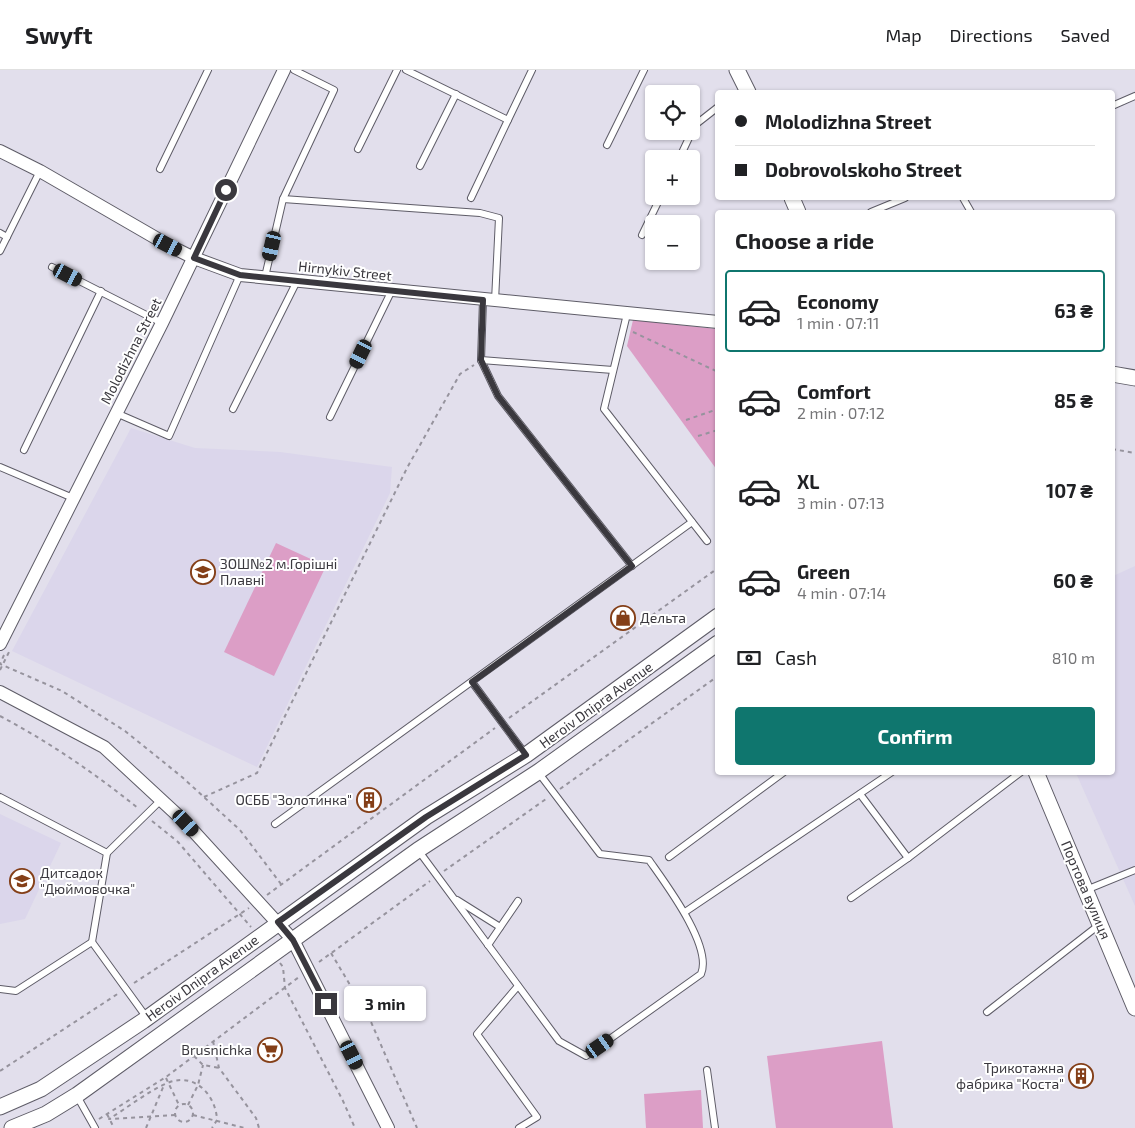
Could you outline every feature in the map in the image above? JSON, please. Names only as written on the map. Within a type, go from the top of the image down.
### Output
[{"type":"street","name":"Molodizhna Street","points":[[0,644],[162,323],[284,70]]},
{"type":"street","points":[[737,70],[743,90]]},
{"type":"street","name":"Hirnykiv Street","points":[[0,151],[40,171],[194,258],[240,275],[715,322]]},
{"type":"street","points":[[1115,375],[1135,378]]},
{"type":"street","name":"Heroiv Dnipra Avenue","points":[[0,1107],[41,1089],[147,1018],[426,817],[526,755],[715,618]]},
{"type":"street","name":"Heroiv Dnipra Avenue","points":[[12,1128],[46,1114],[77,1095],[418,850],[538,772],[715,645]]},
{"type":"street","points":[[0,692],[104,748],[186,823],[278,922],[293,940],[388,1128]]},
{"type":"street","name":"Портова вулиця","points":[[1037,775],[1135,1008]]},
{"type":"lane","points":[[160,169],[208,70]]},
{"type":"lane","points":[[265,278],[282,199],[334,90],[294,70]]},
{"type":"lane","points":[[358,149],[397,70]]},
{"type":"lane","points":[[406,70],[508,120]]},
{"type":"lane","points":[[471,198],[532,70]]},
{"type":"lane","points":[[607,146],[644,70]]},
{"type":"lane","points":[[420,166],[456,94]]},
{"type":"lane","points":[[1115,105],[1135,96]]},
{"type":"lane","points":[[684,150],[696,125],[715,110]]},
{"type":"lane","points":[[0,251],[40,171]]},
{"type":"lane","points":[[282,199],[480,213],[499,218],[481,360],[498,396],[632,566]]},
{"type":"lane","points":[[876,210],[900,200]]},
{"type":"lane","points":[[642,235],[657,205]]},
{"type":"lane","points":[[0,233],[7,236]]},
{"type":"lane","points":[[52,267],[162,323]]},
{"type":"lane","points":[[116,413],[169,436],[240,275]]},
{"type":"lane","points":[[233,409],[297,281]]},
{"type":"lane","points":[[330,417],[392,290]]},
{"type":"lane","points":[[24,450],[101,291]]},
{"type":"lane","points":[[627,314],[604,409],[707,541]]},
{"type":"lane","points":[[481,360],[613,370]]},
{"type":"lane","points":[[0,467],[73,498]]},
{"type":"lane","points":[[275,824],[692,522]]},
{"type":"lane","points":[[472,682],[526,755]]},
{"type":"lane","points":[[418,850],[559,1041],[586,1056],[700,974],[703,958],[686,912],[649,860],[600,854],[538,772]]},
{"type":"lane","points":[[670,858],[780,775]]},
{"type":"lane","points":[[686,912],[888,775]]},
{"type":"lane","points":[[851,898],[908,858],[1017,775]]},
{"type":"lane","points":[[860,794],[908,858]]},
{"type":"lane","points":[[0,797],[106,853]]},
{"type":"lane","points":[[147,1018],[92,942],[106,853],[161,800]]},
{"type":"lane","points":[[1086,890],[1135,870]]},
{"type":"lane","points":[[453,898],[500,927]]},
{"type":"lane","points":[[488,945],[518,901]]},
{"type":"lane","points":[[987,1012],[1100,924]]},
{"type":"lane","points":[[0,989],[16,991],[92,942]]},
{"type":"lane","points":[[518,986],[477,1034],[537,1117],[519,1128]]},
{"type":"lane","points":[[707,1070],[716,1128]]},
{"type":"lane","points":[[77,1095],[94,1125]]},
{"type":"path","points":[[624,328],[715,371]]},
{"type":"path","points":[[204,797],[257,773],[407,468],[460,374],[481,360]]},
{"type":"path","points":[[686,420],[715,410]]},
{"type":"path","points":[[698,436],[715,431]]},
{"type":"path","points":[[1115,450],[1135,453]]},
{"type":"path","points":[[0,1071],[259,901],[715,570]]},
{"type":"path","points":[[0,662],[62,690],[125,731],[204,797],[240,830],[281,884]]},
{"type":"path","points":[[94,1125],[107,1114],[166,1077],[331,953],[715,678]]},
{"type":"path","points":[[0,716],[43,740],[113,788],[178,842],[259,936]]},
{"type":"path","points":[[331,953],[368,1015],[417,1128]]},
{"type":"path","points":[[273,954],[283,967],[284,988],[343,1100],[355,1128]]},
{"type":"path","points":[[213,1041],[219,1068],[256,1118],[260,1128]]},
{"type":"path","points":[[194,1056],[203,1065],[219,1068]]},
{"type":"path","points":[[188,1105],[198,1085],[203,1065]]},
{"type":"path","points":[[166,1077],[179,1105],[175,1115]]},
{"type":"path","points":[[109,1119],[169,1082],[187,1081],[198,1085],[212,1100],[217,1120],[212,1128]]},
{"type":"path","points":[[146,1128],[152,1118],[164,1085]]},
{"type":"path","points":[[175,1115],[177,1119],[184,1122],[191,1119],[193,1115],[192,1109],[188,1105],[179,1105]]},
{"type":"path","points":[[107,1114],[114,1128]]},
{"type":"path","points":[[109,1119],[152,1118],[175,1115]]},
{"type":"path","points":[[193,1115],[245,1128]]},
{"type":"shaded area","points":[[633,320],[715,329],[715,467],[627,346]]},
{"type":"shaded area","name":"ЗОШ№2 м.Горішні Плавні","points":[[131,428],[195,448],[280,452],[392,467],[390,493],[257,767],[12,651]]},
{"type":"shaded area","points":[[276,543],[326,566],[274,676],[224,652]]},
{"type":"shaded area","points":[[1135,566],[1135,906],[1077,775],[1115,775],[1115,575]]},
{"type":"shaded area","name":"Дитсадок \"Дюймовочка\"","points":[[0,814],[61,843],[25,919],[0,924]]},
{"type":"shaded area","points":[[882,1041],[893,1128],[776,1128],[767,1056]]},
{"type":"shaded area","points":[[701,1090],[703,1128],[646,1128],[644,1094]]},
{"type":"place","name":"ЗОШ№2 м.Горішні Плавні","points":[[203,572]]},
{"type":"place","name":"Дельта","points":[[623,618]]},
{"type":"place","name":"ОСББ \"Золотинка\"","points":[[369,800]]},
{"type":"place","name":"Дитсадок \"Дюймовочка\"","points":[[22,881]]},
{"type":"place","name":"Brusnichka","points":[[270,1050]]},
{"type":"place","name":"Трикотажна фабрика \"Коста\"","points":[[1081,1076]]},
{"type":"route","points":[[226,190],[194,258],[240,275],[483,300],[481,360],[498,396],[632,566],[472,682],[526,755],[426,817],[278,922],[293,940],[326,1004]]}]
